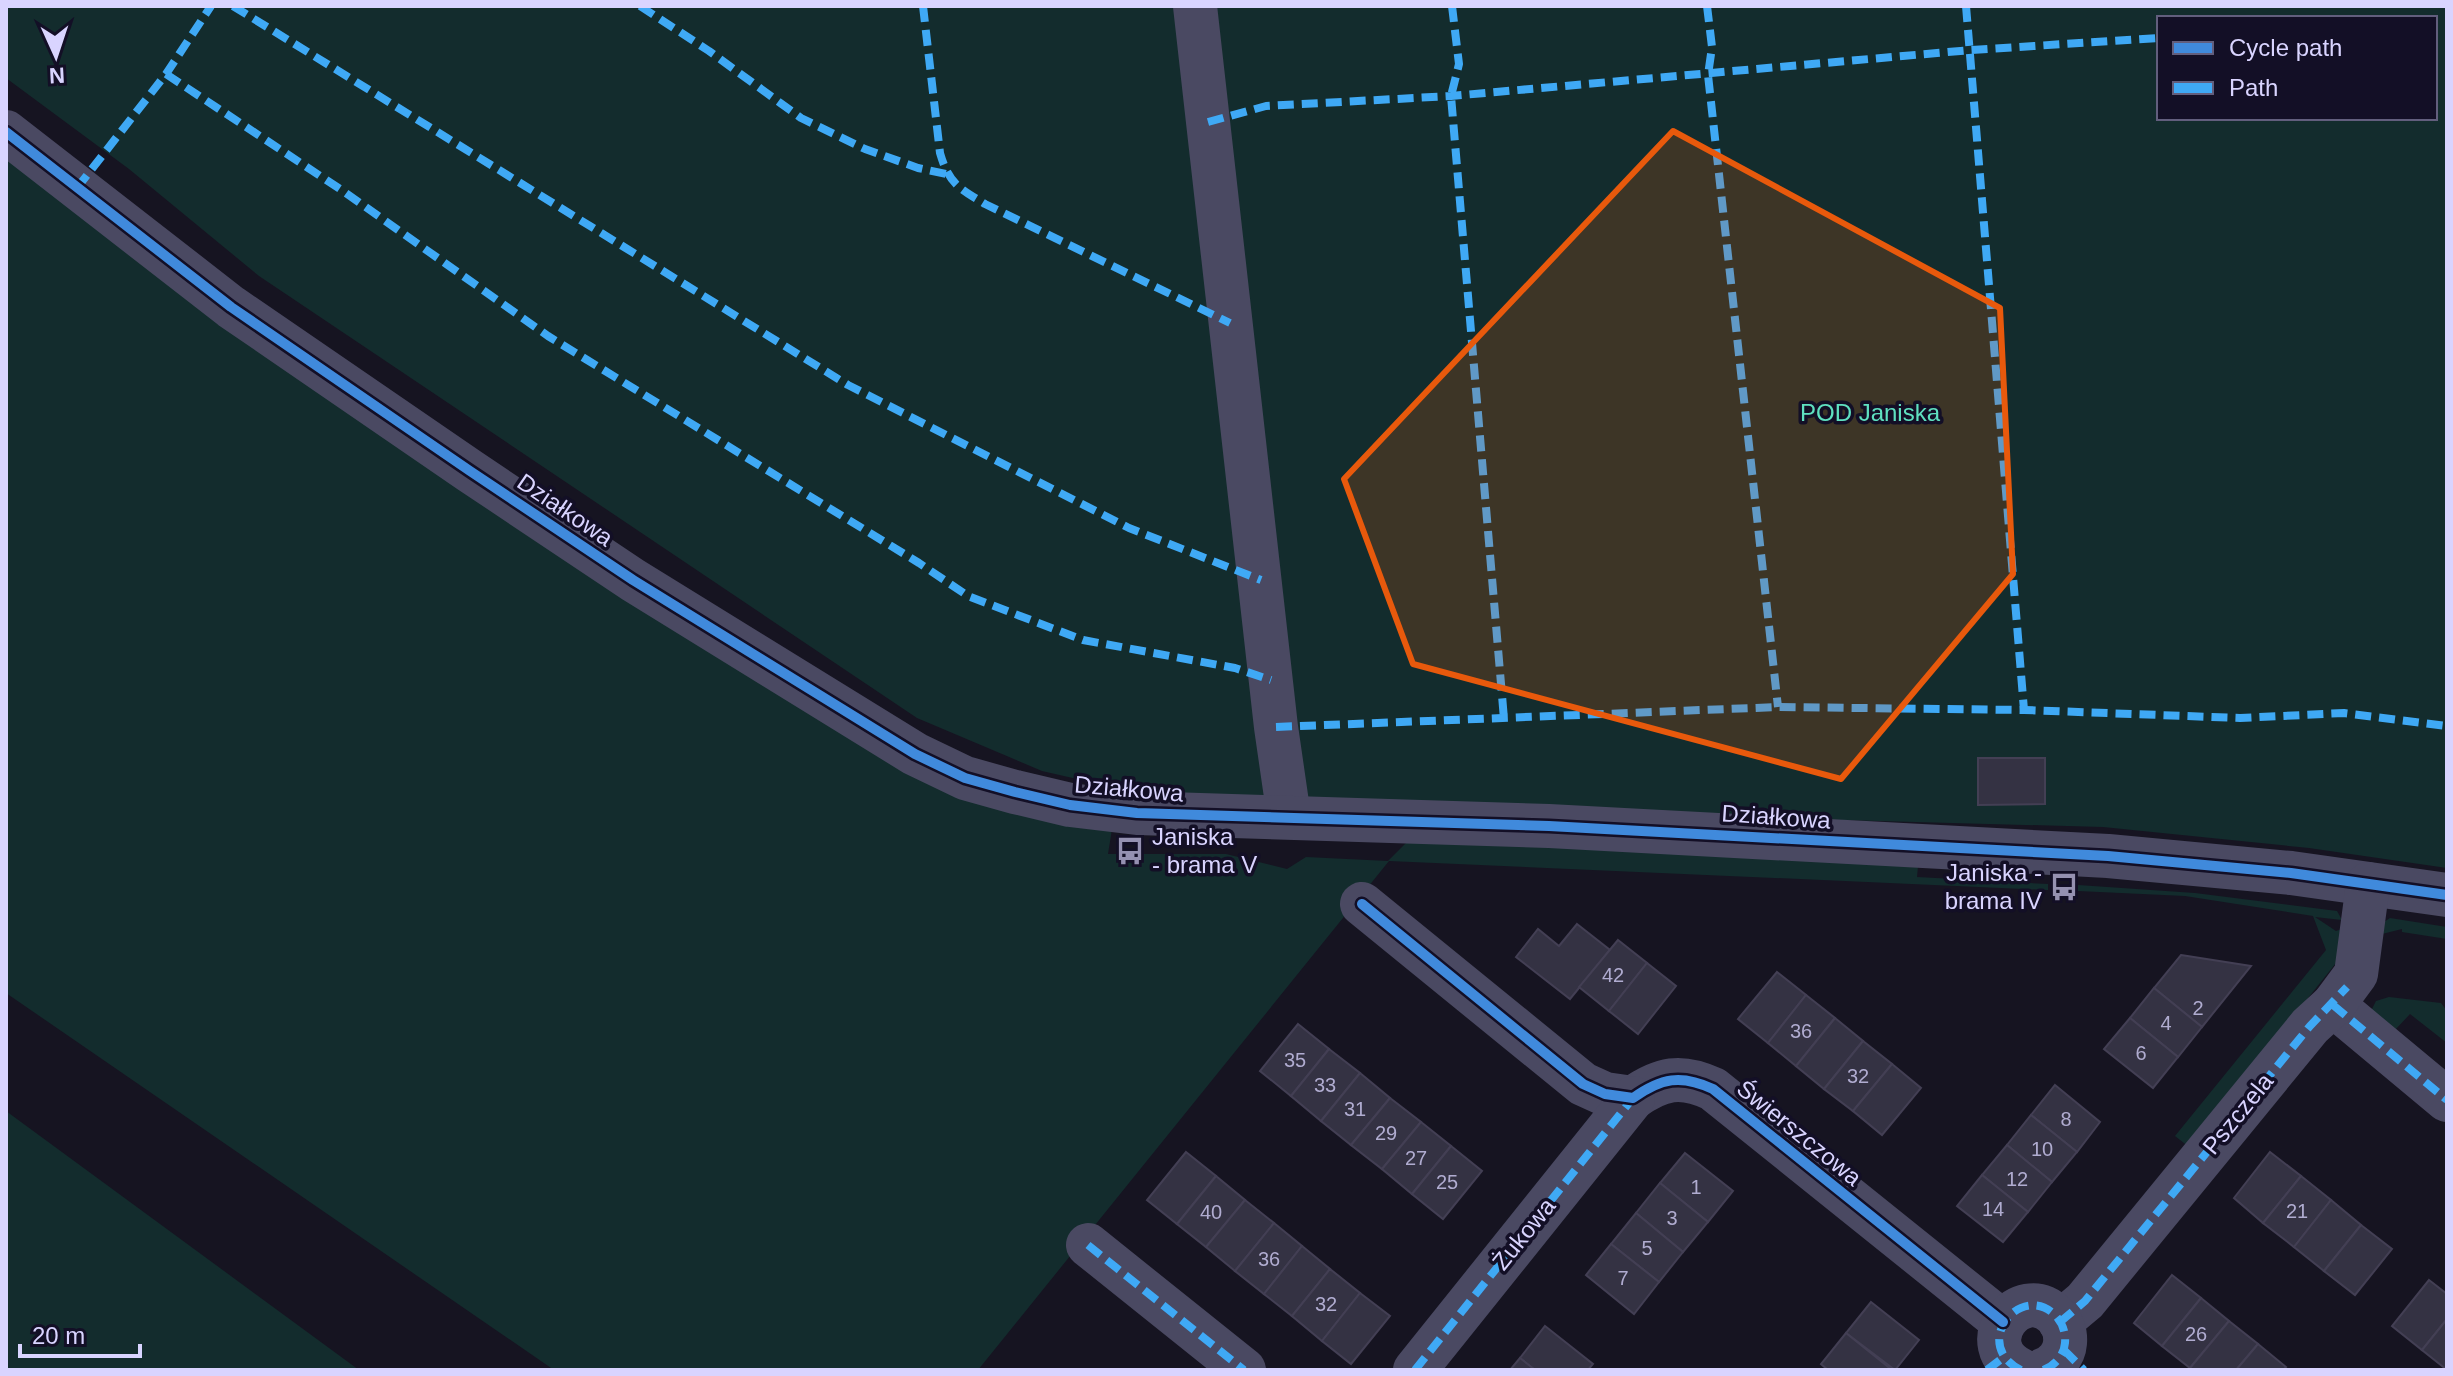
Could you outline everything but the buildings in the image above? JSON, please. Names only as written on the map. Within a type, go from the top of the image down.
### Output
[{"type":"street","points":[[1195,6],[1274,711],[1289,817]]},
{"type":"street","name":"Działkowa","points":[[6,132],[231,307],[470,471],[633,580],[915,754],[965,778],[1070,805],[1137,813],[1745,835],[1921,848],[2108,856],[2232,867],[2447,895]]},
{"type":"street","name":"Pszczela","points":[[2033,1354],[2085,1301],[2356,974],[2368,884]]},
{"type":"street","points":[[1362,904],[1583,1084],[1605,1094],[1633,1098]]},
{"type":"street","points":[[2333,1005],[2447,1100]]},
{"type":"street","name":"Świerszczowa","points":[[1633,1098],[1653,1083],[1675,1079],[1695,1080],[1713,1089],[2033,1354]]},
{"type":"street","name":"Żukowa","points":[[1415,1370],[1633,1098]]},
{"type":"street","points":[[1088,1245],[1244,1370]]},
{"type":"highlighted area","points":[[1673,131],[2000,308],[2013,574],[1841,779],[1413,664],[1344,479]]},
{"type":"green space","name":"POD Janiska","points":[[6,6],[2447,6],[2447,868],[2309,848],[2103,827],[1548,812],[1134,792],[1042,771],[917,718],[259,276],[129,169],[6,78]]},
{"type":"green space","points":[[6,154],[612,585],[1112,829],[1108,854],[1226,854],[1287,869],[1306,857],[1388,861],[1411,838],[1918,866],[1917,877],[2048,884],[2048,890],[1389,861],[978,1370],[554,1370],[6,993]]},
{"type":"green space","points":[[2078,885],[2195,893],[2337,911],[2342,920],[2315,917],[2336,931],[2342,929],[2336,963],[2189,1147],[2175,1136],[2326,950],[2313,916],[2185,896],[2078,891]]},
{"type":"green space","points":[[2390,918],[2447,927],[2447,939],[2402,932],[2402,929],[2378,935],[2381,924]]},
{"type":"green space","points":[[2389,997],[2441,1003],[2447,1011],[2447,1043],[2410,1014],[2394,1031],[2371,1011],[2376,1001]]},
{"type":"green space","points":[[6,1111],[359,1370],[6,1370]]},
{"type":"marked path","points":[[77,188],[166,74],[211,6]]},
{"type":"marked path","points":[[233,6],[848,385],[1129,528],[1261,580]]},
{"type":"marked path","points":[[640,6],[709,51],[801,118],[865,149],[918,168],[946,174]]},
{"type":"marked path","points":[[923,6],[940,153],[947,172],[956,184],[985,204],[1230,323]]},
{"type":"marked path","points":[[1452,6],[1459,64],[1451,96],[1504,719]]},
{"type":"marked path","points":[[1707,6],[1712,47],[1708,75],[1778,707]]},
{"type":"marked path","points":[[1966,6],[2024,710]]},
{"type":"marked path","points":[[1208,122],[1266,106],[1451,96],[1971,50],[2157,38]]},
{"type":"marked path","points":[[166,74],[343,191],[548,336],[968,596],[1083,640],[1235,668],[1271,680]]},
{"type":"marked path","points":[[1276,727],[1778,707],[2024,710],[2240,718],[2344,713],[2447,726]]},
{"type":"marked path","points":[[2060,1322],[2085,1301],[2310,1026],[2347,987]]},
{"type":"marked path","points":[[2333,1005],[2447,1100]]},
{"type":"marked path","points":[[1415,1370],[1633,1098]]},
{"type":"marked path","points":[[1088,1245],[1244,1370]]},
{"type":"marked path","points":[[2021,1370],[2006,1359],[2000,1346],[2000,1333],[2015,1311],[2028,1306],[2041,1307],[2055,1315],[2064,1331],[2065,1343],[2060,1356],[2043,1370]]},
{"type":"marked path","points":[[2064,1350],[2084,1370]]},
{"type":"marked path","points":[[1987,1370],[2004,1357]]},
{"type":"cycle path","points":[[6,132],[231,307],[470,471],[633,580],[915,754],[965,778],[1070,805],[1137,813],[1549,826],[2108,856],[2291,873],[2447,895]]},
{"type":"cycle path","points":[[1362,904],[1583,1084],[1605,1094],[1633,1098],[1653,1086],[1672,1080],[1691,1081],[1713,1089],[2003,1322]]},
{"type":"place","name":"Janiska - brama V","points":[[1130,851]]},
{"type":"place","name":"Janiska - brama IV","points":[[2064,887]]}]
